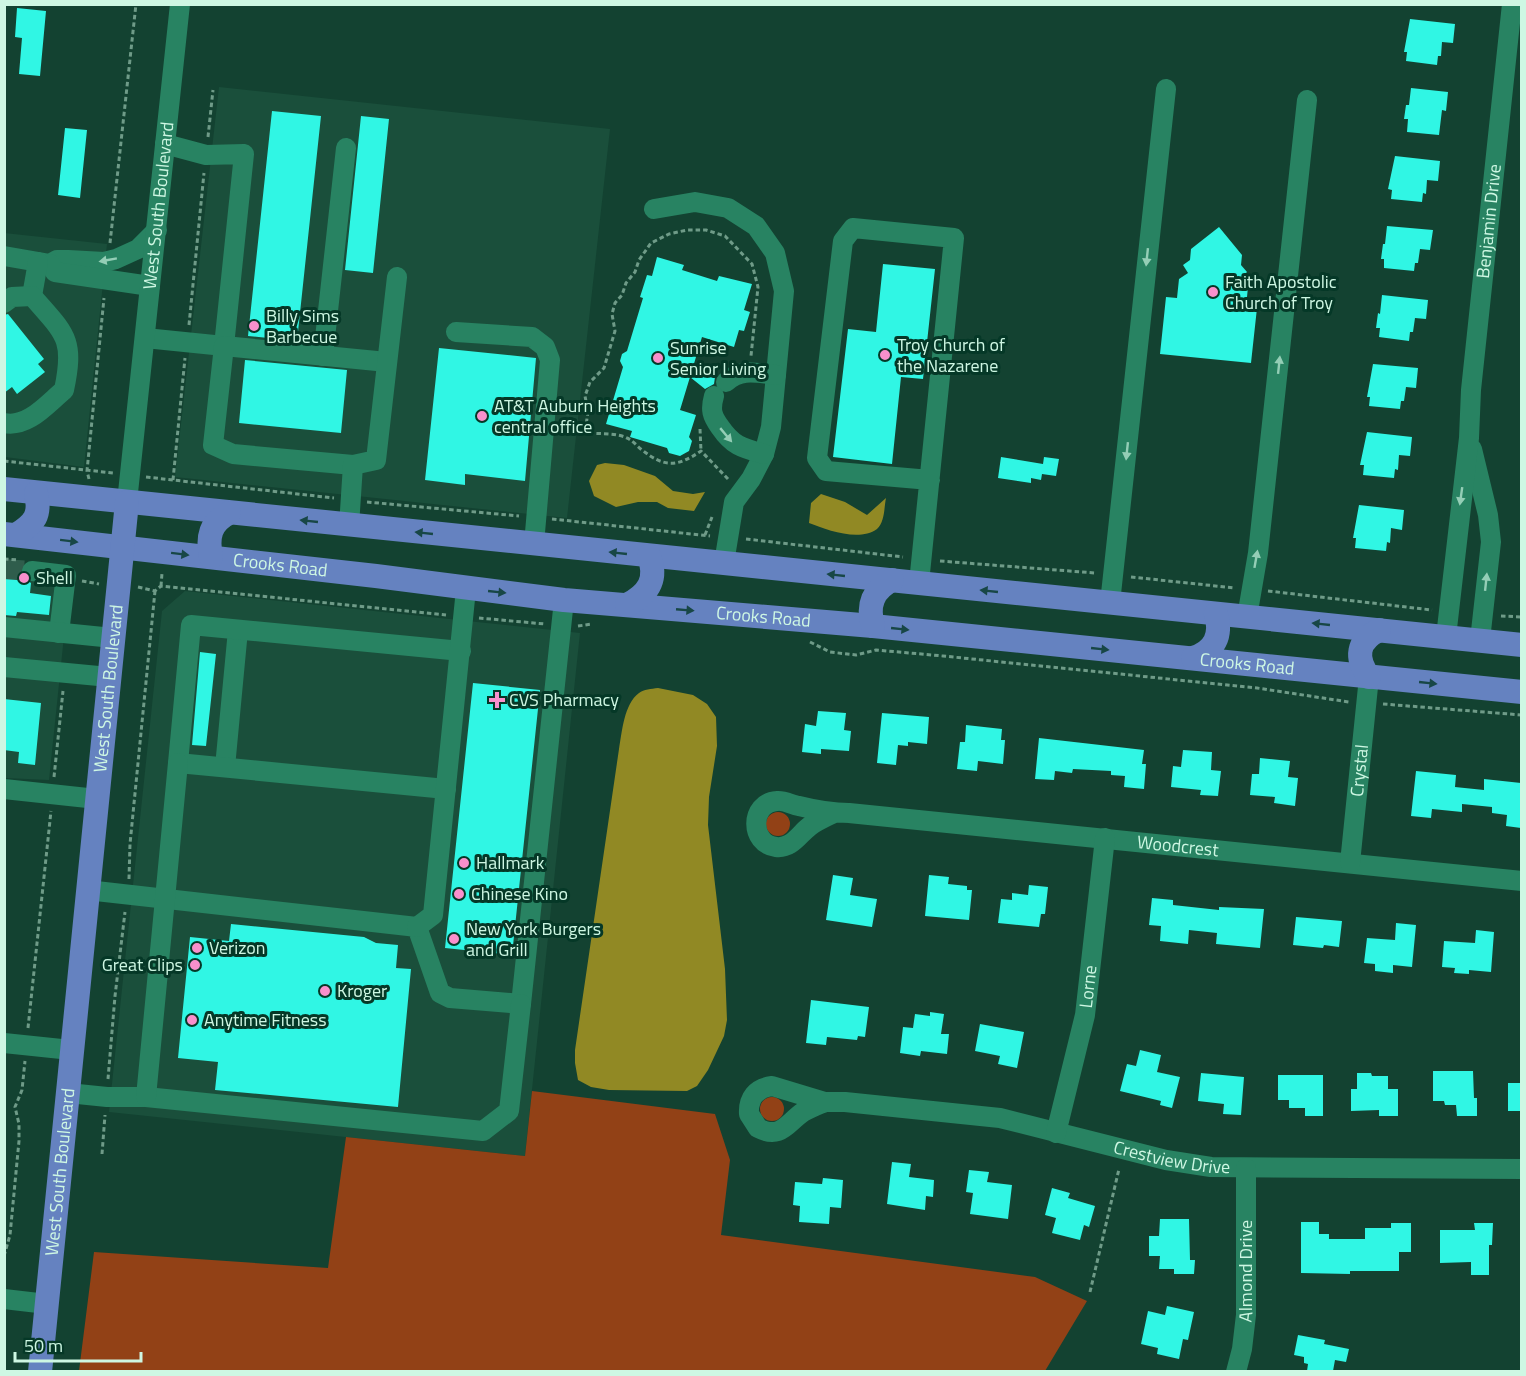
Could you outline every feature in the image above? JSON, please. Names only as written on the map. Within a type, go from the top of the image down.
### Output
[{"type":"main road","points":[[4,489],[1521,645]]},
{"type":"main road","points":[[10,534],[29,527],[34,520],[38,510],[36,493]]},
{"type":"main road","name":"West South Boulevard","points":[[40,1371],[127,502]]},
{"type":"main road","points":[[211,557],[209,537],[212,527],[229,513]]},
{"type":"main road","name":"Crooks Road","points":[[10,534],[564,600],[873,626],[1521,692]]},
{"type":"main road","points":[[627,605],[646,593],[650,584],[652,565],[649,556]]},
{"type":"main road","points":[[873,626],[870,606],[874,595],[881,586],[892,580]]},
{"type":"main road","points":[[1193,658],[1204,654],[1212,648],[1216,641],[1218,632],[1215,614]]},
{"type":"main road","points":[[1369,677],[1362,667],[1361,652],[1364,642],[1379,630]]},
{"type":"street","name":"West South Boulevard","points":[[127,502],[180,4]]},
{"type":"street","name":"Benjamin Drive","points":[[1446,637],[1469,438],[1512,4]]},
{"type":"street","points":[[1110,603],[1115,576],[1166,89]]},
{"type":"street","points":[[1247,617],[1258,553],[1307,100]]},
{"type":"street","points":[[165,144],[206,154],[244,154],[213,444],[233,454],[353,465],[376,460],[397,277]]},
{"type":"street","points":[[322,356],[346,148]]},
{"type":"street","points":[[654,209],[695,202],[728,208],[756,226],[775,253],[784,291],[771,427],[764,454],[751,479],[734,502],[724,563]]},
{"type":"street","points":[[919,583],[930,480],[954,238],[853,228],[843,241],[818,458],[826,471],[930,480]]},
{"type":"street","points":[[4,256],[44,263],[57,260],[104,262],[116,260],[138,249],[157,230]]},
{"type":"street","points":[[44,263],[55,272],[150,286]]},
{"type":"street","points":[[32,296],[44,263]]},
{"type":"street","points":[[4,303],[12,297],[32,296]]},
{"type":"street","points":[[4,423],[11,424],[29,419],[64,390],[66,382],[69,358],[67,342],[60,329],[32,296]]},
{"type":"street","points":[[456,332],[532,338],[545,346],[550,360],[534,544]]},
{"type":"street","points":[[145,338],[387,362]]},
{"type":"street","points":[[764,454],[742,448],[729,441],[713,418],[711,408],[720,389],[734,375],[744,372],[776,375]]},
{"type":"street","name":"Benjamin Drive","points":[[1469,438],[1488,515],[1491,542],[1480,640]]},
{"type":"street","points":[[349,526],[353,465]]},
{"type":"street","points":[[32,572],[66,575],[60,633]]},
{"type":"street","points":[[87,890],[417,927],[433,915],[466,589]]},
{"type":"street","points":[[68,1093],[107,1097],[146,1097],[483,1131],[509,1111],[564,600]]},
{"type":"street","points":[[146,1097],[191,625],[461,651]]},
{"type":"street","points":[[4,627],[113,638]]},
{"type":"street","points":[[225,767],[238,630]]},
{"type":"street","points":[[4,666],[109,677]]},
{"type":"street","name":"Crystal","points":[[1350,863],[1369,677]]},
{"type":"street","points":[[178,763],[446,789]]},
{"type":"street","points":[[4,789],[97,799]]},
{"type":"street","name":"Woodcrest","points":[[834,813],[1105,838],[1521,881]]},
{"type":"street","name":"Lorne","points":[[1056,1133],[1086,1015],[1105,838]]},
{"type":"street","points":[[417,927],[441,993],[450,998],[521,1004]]},
{"type":"street","points":[[4,1043],[71,1050]]},
{"type":"street","name":"Crestview Drive","points":[[825,1102],[984,1116],[1166,1160],[1210,1167],[1521,1169]]},
{"type":"street","name":"Almond Drive","points":[[1236,1371],[1242,1349],[1246,1315],[1246,1168]]},
{"type":"street","points":[[4,1299],[47,1304]]},
{"type":"path","points":[[109,254],[136,4]]},
{"type":"path","points":[[207,142],[213,90]]},
{"type":"path","points":[[188,331],[205,166]]},
{"type":"path","points":[[701,451],[688,460],[674,464],[660,462],[627,438],[589,433],[586,425],[588,412],[585,396],[590,382],[604,368],[615,331],[612,314],[615,303],[622,295],[626,283],[635,272],[639,260],[651,243],[669,234],[687,230],[706,230],[725,236],[752,264],[758,286],[753,354],[746,363]]},
{"type":"path","points":[[89,475],[87,471],[105,292]]},
{"type":"path","points":[[172,482],[185,356]]},
{"type":"path","points":[[701,422],[699,437],[701,451],[728,478],[729,484]]},
{"type":"path","points":[[4,460],[94,471]]},
{"type":"path","points":[[165,479],[172,482],[332,498]]},
{"type":"path","points":[[705,535],[713,516]]},
{"type":"path","points":[[744,539],[908,558]]},
{"type":"path","points":[[933,560],[1239,588]]},
{"type":"path","points":[[161,577],[161,586]]},
{"type":"path","points":[[129,883],[130,844],[155,591],[161,586],[451,616]]},
{"type":"path","points":[[147,588],[155,591]]},
{"type":"path","points":[[1259,590],[1434,611]]},
{"type":"path","points":[[1496,616],[1521,617]]},
{"type":"path","points":[[477,618],[544,624]]},
{"type":"path","points":[[573,626],[599,622]]},
{"type":"path","points":[[804,639],[830,652],[856,655],[876,650],[943,656],[1257,688],[1351,702]]},
{"type":"path","points":[[53,780],[64,685]]},
{"type":"path","points":[[1384,704],[1521,716]]},
{"type":"path","points":[[28,1023],[50,814]]},
{"type":"path","points":[[108,1084],[115,996],[126,910]]},
{"type":"path","points":[[4,1256],[10,1235],[19,1141],[19,1125],[15,1107],[22,1090],[24,1069]]},
{"type":"path","points":[[102,1154],[106,1112]]},
{"type":"path","points":[[1090,1292],[1119,1169]]},
{"type":"shaded area","points":[[219,87],[610,129],[567,518],[175,477]]},
{"type":"shaded area","points":[[4,233],[107,244],[84,467],[5,457]]},
{"type":"shaded area","points":[[605,463],[624,465],[655,476],[673,491],[693,494],[705,492],[694,511],[668,508],[657,502],[638,502],[616,507],[594,496],[589,481],[597,465]]},
{"type":"shaded area","points":[[821,494],[845,502],[867,515],[886,498],[880,526],[870,533],[852,535],[809,523],[811,503]]},
{"type":"shaded area","points":[[5,562],[71,569],[49,780],[5,778]]},
{"type":"shaded area","points":[[185,591],[580,633],[525,1156],[109,1112],[162,611]]},
{"type":"shaded area","points":[[658,688],[693,695],[707,704],[716,717],[717,746],[709,797],[708,825],[725,969],[727,1020],[724,1036],[708,1070],[697,1086],[687,1091],[609,1090],[591,1087],[578,1080],[575,1050],[624,719],[630,704],[639,693]]},
{"type":"shaded area","points":[[778,812],[787,815],[790,824],[787,833],[778,836],[769,833],[766,824],[769,815]]},
{"type":"shaded area","points":[[532,1091],[715,1114],[730,1160],[721,1235],[1035,1277],[1087,1301],[1045,1371],[79,1371],[94,1252],[328,1268],[346,1137],[525,1156]]},
{"type":"shaded area","points":[[772,1097],[781,1100],[784,1109],[781,1118],[772,1121],[763,1118],[760,1109],[763,1100]]},
{"type":"building","points":[[17,8],[46,11],[40,76],[19,74],[22,38],[15,37]]},
{"type":"building","points":[[1410,19],[1455,24],[1453,43],[1442,42],[1441,56],[1438,56],[1437,65],[1406,61],[1407,52],[1404,52]]},
{"type":"building","points":[[1411,88],[1448,92],[1446,111],[1442,110],[1439,135],[1407,132],[1408,119],[1404,119]]},
{"type":"building","points":[[272,111],[321,116],[297,341],[248,336]]},
{"type":"building","points":[[361,116],[389,119],[373,273],[345,270]]},
{"type":"building","points":[[65,128],[87,130],[80,198],[58,195]]},
{"type":"building","points":[[1395,156],[1440,161],[1438,181],[1427,180],[1426,194],[1423,193],[1422,202],[1391,199],[1392,190],[1388,189]]},
{"type":"building","points":[[1387,226],[1433,230],[1430,250],[1420,249],[1414,271],[1384,268],[1384,259],[1381,259]]},
{"type":"building","name":"Faith Apostolic Church of Troy","points":[[1219,227],[1242,255],[1241,265],[1247,272],[1241,278],[1248,287],[1246,307],[1257,308],[1251,363],[1160,354],[1166,297],[1177,298],[1179,279],[1188,273],[1183,265],[1190,260],[1191,249]]},
{"type":"building","name":"Sunrise Senior Living","points":[[657,257],[684,265],[682,270],[717,281],[719,276],[752,284],[744,310],[750,312],[744,331],[739,330],[734,347],[702,337],[693,367],[715,377],[714,384],[705,389],[690,377],[680,410],[696,415],[689,437],[692,441],[689,451],[680,456],[669,453],[667,448],[630,437],[632,431],[606,424],[623,367],[620,361],[622,354],[627,351],[643,298],[640,297],[647,275],[652,276]]},
{"type":"building","name":"Troy Church of the Nazarene","points":[[883,264],[935,269],[923,379],[901,377],[892,464],[833,457],[848,329],[876,332]]},
{"type":"building","points":[[1382,295],[1428,300],[1426,319],[1415,318],[1409,341],[1379,337],[1380,328],[1376,328]]},
{"type":"building","points":[[8,314],[44,359],[38,364],[45,372],[17,394],[12,387],[4,393],[4,315]]},
{"type":"building","name":"AT&T Auburn Heights central office","points":[[439,348],[536,358],[525,481],[465,474],[465,485],[425,480]]},
{"type":"building","points":[[245,360],[347,370],[341,433],[239,423]]},
{"type":"building","points":[[1373,364],[1418,368],[1416,388],[1406,387],[1400,409],[1369,406],[1370,397],[1367,397]]},
{"type":"building","points":[[1367,432],[1412,437],[1410,456],[1399,455],[1398,470],[1395,469],[1394,478],[1363,475],[1364,465],[1360,465]]},
{"type":"building","points":[[1001,457],[1043,464],[1044,457],[1059,459],[1056,476],[1042,474],[1041,480],[1031,478],[1031,483],[998,478]]},
{"type":"building","points":[[1359,505],[1404,510],[1402,530],[1391,528],[1390,543],[1387,542],[1386,551],[1355,548],[1356,538],[1353,538]]},
{"type":"building","points":[[4,565],[21,567],[21,576],[31,583],[30,593],[51,596],[49,615],[17,612],[16,616],[4,615]]},
{"type":"building","points":[[200,652],[216,654],[206,746],[192,745]]},
{"type":"building","points":[[473,683],[540,690],[512,955],[445,948]]},
{"type":"building","points":[[4,699],[41,703],[35,765],[18,763],[19,752],[4,750]]},
{"type":"building","points":[[818,711],[846,713],[844,730],[851,731],[849,751],[821,749],[821,754],[802,752],[805,724],[816,726]]},
{"type":"building","points":[[882,713],[929,717],[927,744],[908,742],[908,746],[898,745],[896,765],[877,763]]},
{"type":"building","points":[[966,725],[1002,729],[1001,740],[1005,740],[1003,764],[978,761],[977,771],[957,769],[960,742],[965,742]]},
{"type":"building","points":[[1039,738],[1144,750],[1142,764],[1146,764],[1144,789],[1124,787],[1125,776],[1111,775],[1111,771],[1073,769],[1072,773],[1055,771],[1054,780],[1035,779]]},
{"type":"building","points":[[1183,750],[1212,752],[1211,770],[1221,771],[1218,796],[1200,795],[1201,790],[1171,787],[1173,766],[1181,767]]},
{"type":"building","points":[[1260,758],[1290,761],[1288,777],[1298,778],[1295,806],[1274,803],[1275,797],[1250,795],[1252,774],[1259,774]]},
{"type":"building","points":[[1416,771],[1456,775],[1455,787],[1484,790],[1484,779],[1521,783],[1521,828],[1506,826],[1507,815],[1492,813],[1492,807],[1462,804],[1462,812],[1432,809],[1431,818],[1411,816]]},
{"type":"building","points":[[833,875],[853,878],[850,895],[877,899],[872,927],[826,920]]},
{"type":"building","points":[[929,875],[949,877],[948,884],[967,886],[967,890],[972,890],[969,920],[925,916]]},
{"type":"building","points":[[1029,885],[1048,887],[1045,914],[1041,914],[1039,927],[998,923],[1001,899],[1012,900],[1012,893],[1028,895]]},
{"type":"building","points":[[1152,898],[1173,900],[1173,905],[1219,910],[1219,907],[1264,909],[1260,948],[1216,944],[1217,933],[1189,930],[1188,944],[1160,941],[1161,926],[1149,925]]},
{"type":"building","points":[[1296,917],[1342,921],[1339,947],[1293,945]]},
{"type":"building","points":[[1396,923],[1416,925],[1412,967],[1393,965],[1393,973],[1375,971],[1375,964],[1364,963],[1367,938],[1395,940]]},
{"type":"building","points":[[231,924],[364,937],[376,943],[398,945],[396,968],[411,969],[398,1107],[215,1090],[218,1062],[178,1058],[190,937],[229,941]]},
{"type":"building","points":[[1476,930],[1494,932],[1491,972],[1469,970],[1469,974],[1454,973],[1455,968],[1442,967],[1444,941],[1475,943]]},
{"type":"building","points":[[811,1000],[869,1007],[865,1037],[858,1036],[857,1040],[827,1037],[826,1045],[806,1043]]},
{"type":"building","points":[[930,1012],[944,1014],[941,1034],[949,1034],[947,1054],[921,1051],[920,1056],[900,1053],[903,1027],[913,1028],[915,1014],[930,1016]]},
{"type":"building","points":[[980,1024],[1024,1032],[1017,1068],[998,1064],[1000,1056],[975,1051]]},
{"type":"building","points":[[1140,1050],[1161,1055],[1157,1072],[1180,1077],[1172,1108],[1160,1105],[1161,1101],[1120,1091],[1127,1064],[1136,1066]]},
{"type":"building","points":[[1433,1071],[1473,1071],[1477,1116],[1457,1116],[1456,1105],[1445,1105],[1444,1101],[1433,1101]]},
{"type":"building","points":[[1201,1073],[1244,1077],[1241,1115],[1223,1114],[1224,1104],[1198,1101]]},
{"type":"building","points":[[1357,1073],[1388,1076],[1388,1089],[1398,1089],[1398,1116],[1379,1116],[1379,1110],[1351,1111],[1351,1089],[1357,1089]]},
{"type":"building","points":[[1278,1075],[1323,1075],[1323,1116],[1305,1116],[1305,1108],[1289,1108],[1289,1100],[1278,1100]]},
{"type":"building","points":[[1508,1083],[1521,1083],[1521,1111],[1508,1111]]},
{"type":"building","points":[[892,1162],[911,1164],[909,1177],[934,1180],[933,1197],[926,1196],[925,1210],[887,1204]]},
{"type":"building","points":[[969,1170],[989,1172],[987,1182],[1012,1185],[1008,1219],[970,1214],[973,1193],[966,1192]]},
{"type":"building","points":[[823,1178],[843,1180],[841,1208],[830,1207],[829,1224],[799,1222],[800,1206],[793,1205],[795,1182],[822,1184]]},
{"type":"building","points":[[1052,1188],[1070,1193],[1068,1198],[1095,1206],[1089,1227],[1084,1225],[1080,1240],[1052,1233],[1056,1218],[1045,1215]]},
{"type":"building","points":[[1160,1219],[1189,1219],[1190,1260],[1195,1260],[1194,1274],[1174,1274],[1174,1269],[1159,1269],[1160,1256],[1149,1256],[1149,1236],[1159,1236]]},
{"type":"building","points":[[1301,1222],[1319,1222],[1319,1234],[1329,1234],[1329,1239],[1365,1239],[1365,1228],[1391,1228],[1391,1223],[1411,1223],[1411,1252],[1399,1252],[1399,1271],[1350,1271],[1350,1274],[1301,1273]]},
{"type":"building","points":[[1474,1223],[1493,1223],[1492,1245],[1489,1245],[1489,1275],[1471,1275],[1471,1262],[1440,1263],[1440,1230],[1475,1230]]},
{"type":"building","points":[[1167,1306],[1194,1312],[1188,1340],[1183,1339],[1179,1359],[1157,1354],[1158,1348],[1141,1344],[1148,1311],[1165,1315]]},
{"type":"building","points":[[1298,1335],[1325,1340],[1324,1344],[1349,1349],[1346,1362],[1335,1360],[1333,1371],[1307,1371],[1308,1364],[1304,1363],[1304,1357],[1294,1355]]},
{"type":"tunnel","points":[[4,569],[32,571]]},
{"type":"place","name":"Faith Apostolic Church of Troy","points":[[1213,292]]},
{"type":"place","name":"Billy Sims Barbecue","points":[[254,326]]},
{"type":"place","name":"Troy Church of the Nazarene","points":[[885,355]]},
{"type":"place","name":"Sunrise Senior Living","points":[[658,358]]},
{"type":"place","name":"AT&T Auburn Heights central office","points":[[482,416]]},
{"type":"place","name":"Shell","points":[[24,578]]},
{"type":"place","name":"CVS Pharmacy","points":[[497,700]]},
{"type":"place","name":"Hallmark","points":[[464,863]]},
{"type":"place","name":"Chinese Kino","points":[[459,894]]},
{"type":"place","name":"New York Burgers and Grill","points":[[454,939]]},
{"type":"place","name":"Verizon","points":[[197,948]]},
{"type":"place","name":"Great Clips","points":[[195,965]]},
{"type":"place","name":"Kroger","points":[[325,991]]},
{"type":"place","name":"Anytime Fitness","points":[[192,1020]]}]
